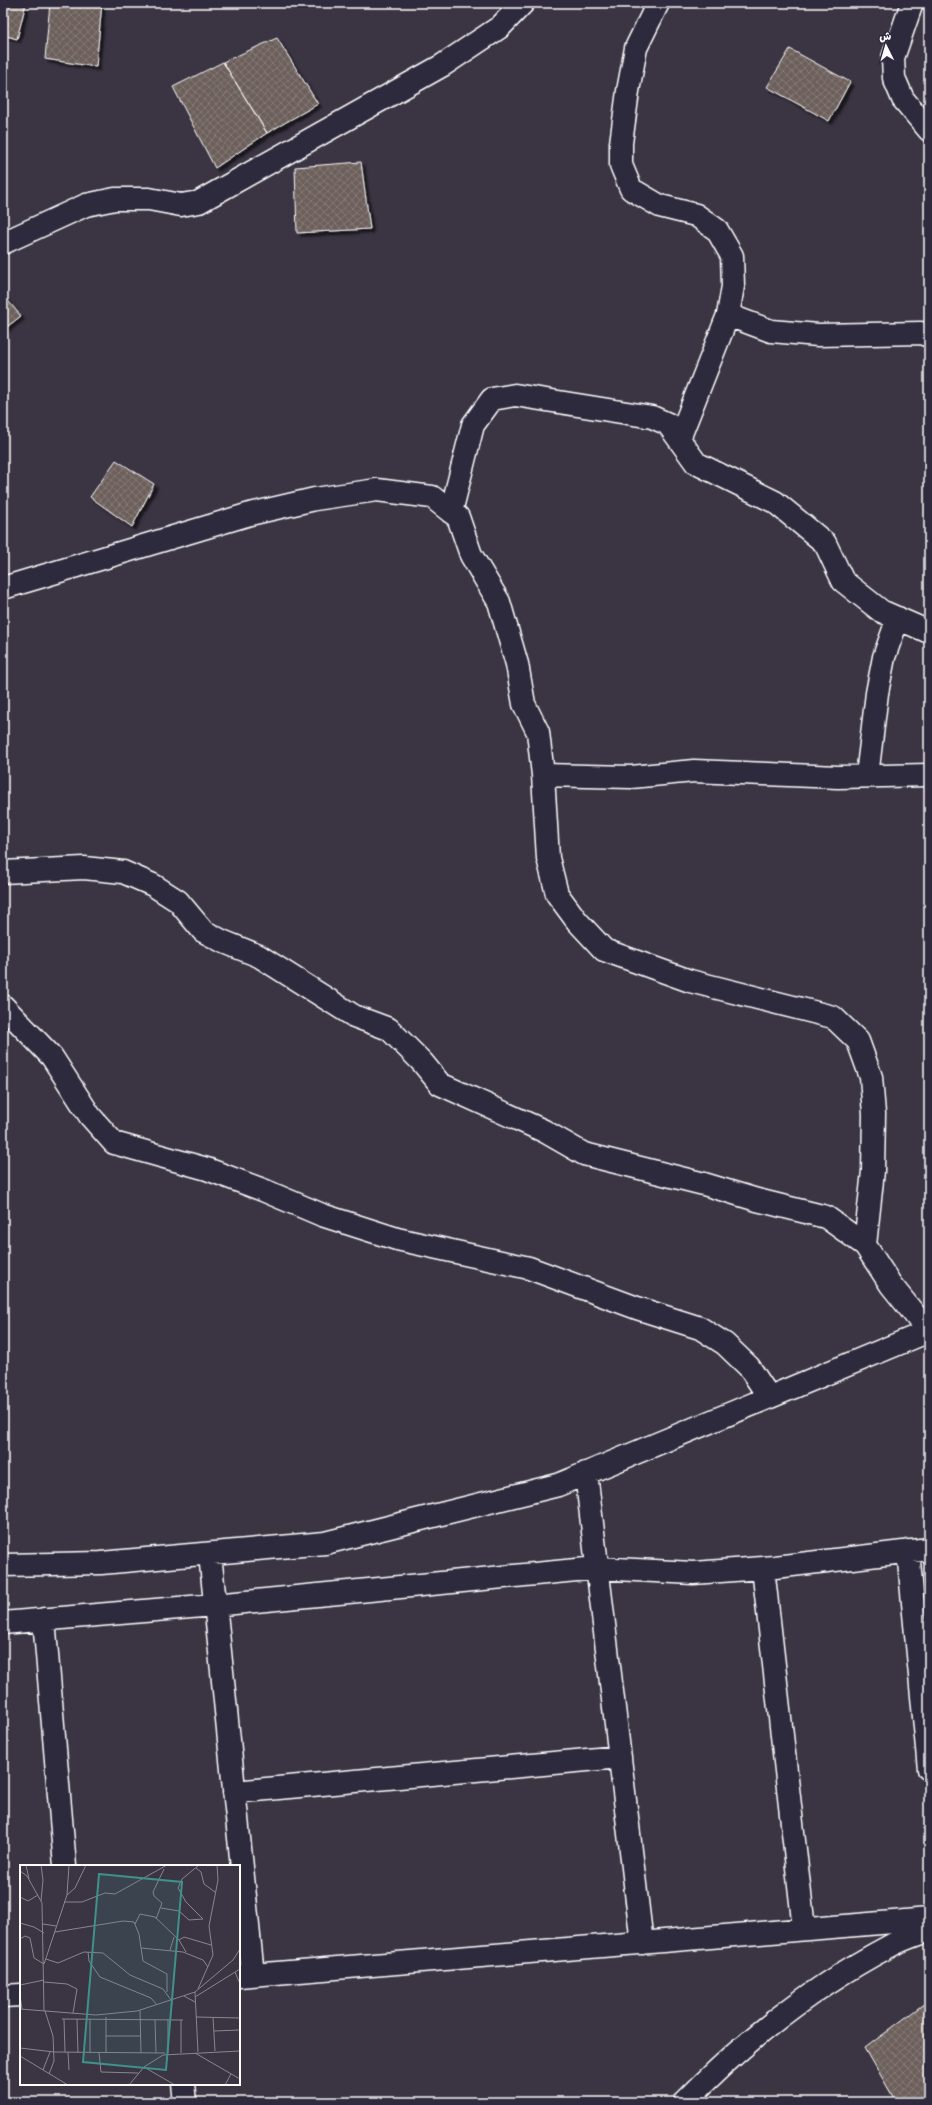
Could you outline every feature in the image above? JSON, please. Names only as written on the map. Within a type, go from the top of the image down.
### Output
[{"type":"street","points":[[3,243],[86,205],[116,199],[149,200],[181,205],[198,202],[443,66],[500,27],[524,3]]},
{"type":"street","points":[[658,3],[636,48],[621,143],[621,165],[631,189],[660,206],[696,215],[717,230],[732,256],[733,286],[728,314],[679,439]]},
{"type":"street","points":[[912,3],[893,58],[894,78],[902,98],[929,130]]},
{"type":"street","points":[[728,314],[771,332],[818,334],[921,333],[929,336]]},
{"type":"street","points":[[451,512],[472,425],[492,399],[515,396],[652,417],[668,424],[696,463],[775,502],[825,543],[843,581],[881,611],[929,632]]},
{"type":"street","points":[[3,588],[250,514],[315,499],[377,490],[432,497],[458,518],[471,555],[499,602],[517,664],[524,704],[538,732],[543,775],[548,858],[557,894],[576,921],[604,950],[690,980],[833,1017],[858,1041],[871,1077],[874,1114],[873,1171],[865,1245]]},
{"type":"street","points":[[867,776],[884,657],[898,618]]},
{"type":"street","points":[[543,775],[631,777],[694,771],[823,776],[929,775]]},
{"type":"street","points":[[3,872],[84,868],[123,872],[153,885],[178,901],[203,931],[222,941],[259,956],[354,1016],[389,1029],[422,1062],[440,1084],[544,1131],[584,1154],[826,1217],[865,1245],[891,1286],[928,1331],[558,1485],[324,1543],[101,1563],[3,1565]]},
{"type":"street","points":[[3,1006],[52,1057],[90,1116],[114,1143],[207,1169],[263,1190],[322,1215],[397,1239],[530,1268],[637,1308],[700,1328],[725,1344],[749,1367],[769,1397]]},
{"type":"street","points":[[586,1473],[642,1943]]},
{"type":"street","points":[[3,1623],[214,1605],[597,1568],[693,1573],[763,1568],[919,1550],[929,1769]]},
{"type":"street","points":[[210,1554],[234,1792],[239,1865]]},
{"type":"street","points":[[763,1568],[804,1929]]},
{"type":"street","points":[[44,1619],[65,1865]]},
{"type":"street","points":[[234,1792],[620,1756]]},
{"type":"street","points":[[240,1884],[246,1975],[929,1919]]},
{"type":"street","points":[[687,2102],[750,2039],[829,1983],[890,1946],[929,1930]]},
{"type":"street","points":[[3,1996],[20,1995]]},
{"type":"street","points":[[183,2085],[185,2102]]},
{"type":"building","points":[[3,3],[26,3],[17,39],[3,35]]},
{"type":"building","points":[[50,3],[102,3],[96,67],[45,59]]},
{"type":"building","points":[[277,38],[318,104],[267,133],[223,62]]},
{"type":"building","points":[[790,49],[850,82],[829,121],[767,87]]},
{"type":"building","points":[[223,62],[267,133],[215,168],[173,87]]},
{"type":"building","points":[[361,162],[370,229],[297,233],[295,167]]},
{"type":"building","points":[[3,295],[21,316],[3,330]]},
{"type":"building","points":[[116,460],[154,484],[132,527],[90,497]]},
{"type":"building","points":[[929,2000],[929,2102],[896,2102],[865,2048]]}]
